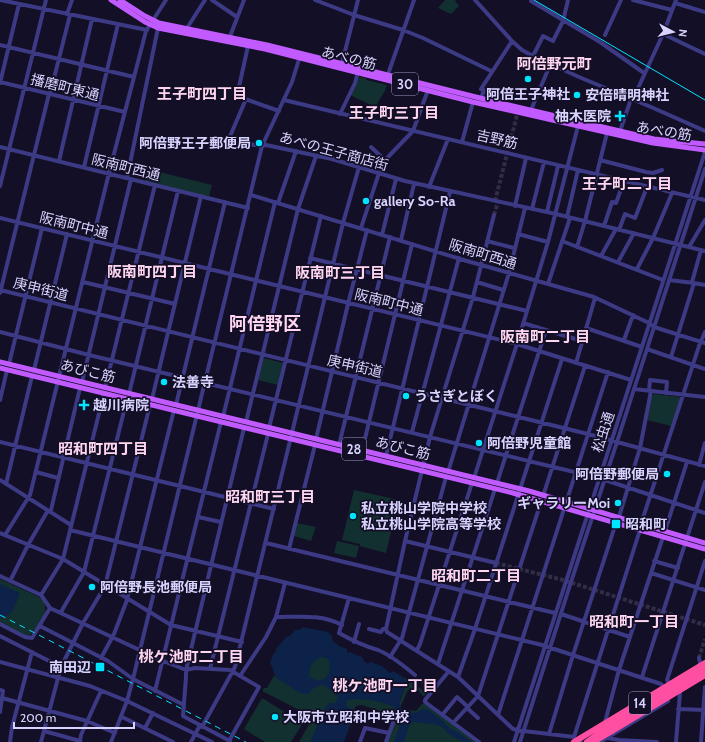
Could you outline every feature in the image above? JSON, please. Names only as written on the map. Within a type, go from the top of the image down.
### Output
[{"type":"highway","name":"14","points":[[574,740],[703,663]]},
{"type":"highway","name":"14","points":[[588,742],[606,729],[705,669]]},
{"type":"highway","points":[[593,742],[705,677]]},
{"type":"main road","name":"あべの筋","points":[[111,0],[151,23],[187,28],[358,72],[482,98],[518,112],[531,110],[660,145],[705,151]]},
{"type":"main road","name":"あべの筋","points":[[120,0],[158,28],[229,39],[248,46],[299,57],[342,63],[428,90],[473,102],[607,133],[619,133],[654,139],[705,144]]},
{"type":"main road","name":"あびこ筋","points":[[0,362],[34,370],[58,379],[104,391],[269,431],[291,439],[315,445],[447,474],[474,478],[496,486],[543,496],[565,506]]},
{"type":"main road","name":"あびこ筋","points":[[0,368],[32,376],[58,379]]},
{"type":"main road","name":"あびこ筋","points":[[269,431],[292,433],[386,456],[422,468]]},
{"type":"main road","name":"あびこ筋","points":[[447,474],[472,484],[496,486]]},
{"type":"main road","name":"あびこ筋","points":[[519,492],[541,502],[565,506],[591,513],[616,523],[640,530],[664,534]]},
{"type":"main road","name":"あびこ筋","points":[[591,513],[619,517],[687,541],[705,549]]},
{"type":"main road","name":"あびこ筋","points":[[687,541],[705,543]]},
{"type":"street","points":[[0,0],[147,30]]},
{"type":"street","points":[[0,186],[46,0]]},
{"type":"street","points":[[0,291],[59,59],[72,0]]},
{"type":"street","points":[[5,535],[28,498],[36,472],[65,348],[134,77],[147,30],[166,0]]},
{"type":"street","points":[[187,28],[205,0]]},
{"type":"street","points":[[212,0],[237,17]]},
{"type":"street","points":[[229,39],[244,0]]},
{"type":"street","points":[[315,0],[354,15],[403,30],[444,47],[492,70]]},
{"type":"street","points":[[342,63],[358,0]]},
{"type":"street","points":[[387,77],[414,0]]},
{"type":"street","points":[[475,0],[522,50],[550,65],[705,131]]},
{"type":"street","points":[[533,56],[543,36],[553,41],[563,21],[568,0]]},
{"type":"street","points":[[605,36],[621,0]]},
{"type":"street","points":[[633,0],[672,10]]},
{"type":"street","points":[[531,1],[600,42],[644,72]]},
{"type":"street","points":[[619,133],[630,102],[663,34],[675,1],[705,12]]},
{"type":"street","points":[[0,83],[19,4]]},
{"type":"street","points":[[59,162],[92,19]]},
{"type":"street","points":[[84,168],[118,24]]},
{"type":"street","points":[[10,581],[28,545],[51,510],[105,287],[129,178],[158,28]]},
{"type":"street","points":[[663,34],[705,54]]},
{"type":"street","points":[[482,98],[484,90],[481,89],[512,41]]},
{"type":"street","points":[[0,45],[134,77]]},
{"type":"street","points":[[248,46],[237,96],[279,111]]},
{"type":"street","points":[[111,742],[127,702],[133,679],[264,145],[292,82],[299,57]]},
{"type":"street","points":[[531,110],[550,65]]},
{"type":"street","points":[[340,114],[355,83],[358,72]]},
{"type":"street","name":"播磨町東通","points":[[0,83],[125,112]]},
{"type":"street","points":[[361,228],[386,161],[413,131],[428,90]]},
{"type":"street","name":"あべの王子商店街","points":[[246,99],[228,141],[264,145],[296,151],[359,167],[414,184],[556,214],[703,250]]},
{"type":"street","name":"吉野筋","points":[[284,100],[705,200]]},
{"type":"street","points":[[462,142],[473,102]]},
{"type":"street","points":[[474,478],[548,242],[578,126]]},
{"type":"street","points":[[577,247],[607,133]]},
{"type":"street","points":[[429,187],[448,139]]},
{"type":"street","points":[[371,147],[386,161]]},
{"type":"street","name":"阪南町西通","points":[[0,148],[109,173],[248,208]]},
{"type":"street","points":[[155,690],[238,349],[276,203],[296,151]]},
{"type":"street","name":"松虫通","points":[[520,742],[561,614],[591,513],[599,478],[705,151]]},
{"type":"street","points":[[0,576],[41,595],[50,608],[163,661],[186,670],[195,668],[230,670],[259,687],[230,741],[183,716],[186,670],[278,287],[298,209],[316,156]]},
{"type":"street","points":[[515,206],[526,158]]},
{"type":"street","points":[[600,160],[646,172],[653,173],[662,170]]},
{"type":"street","points":[[532,209],[544,162]]},
{"type":"street","points":[[547,212],[558,166]]},
{"type":"street","points":[[192,742],[233,672],[242,642],[343,223],[359,167]]},
{"type":"street","points":[[548,284],[562,241],[578,170]]},
{"type":"street","name":"松虫通","points":[[514,742],[556,613],[618,442],[705,170]]},
{"type":"street","points":[[382,235],[396,179]]},
{"type":"street","points":[[604,226],[612,202],[616,203],[624,181]]},
{"type":"street","points":[[401,240],[414,184]]},
{"type":"street","points":[[41,595],[63,559],[155,185]]},
{"type":"street","points":[[601,256],[618,230],[625,214],[635,218],[647,187]]},
{"type":"street","points":[[61,612],[84,572],[178,191]]},
{"type":"street","points":[[386,456],[450,192]]},
{"type":"street","points":[[637,269],[653,238],[672,192]]},
{"type":"street","name":"阪南町西通","points":[[251,195],[595,298],[650,323],[654,327],[703,343]]},
{"type":"street","points":[[40,742],[61,667],[83,623],[106,585],[202,196]]},
{"type":"street","points":[[101,658],[113,637],[128,598],[225,202]]},
{"type":"street","points":[[390,657],[402,638],[447,474],[509,273],[525,208]]},
{"type":"street","points":[[369,629],[381,632],[386,629],[430,437],[473,297],[494,215]]},
{"type":"street","points":[[210,669],[321,216]]},
{"type":"street","name":"阪南町中通","points":[[0,218],[462,332],[517,344],[631,380]]},
{"type":"street","points":[[689,247],[705,220]]},
{"type":"street","points":[[9,364],[42,228]]},
{"type":"street","points":[[316,439],[367,230]]},
{"type":"street","points":[[618,262],[634,233]]},
{"type":"street","points":[[34,370],[66,234]]},
{"type":"street","points":[[518,234],[548,242]]},
{"type":"street","points":[[339,445],[390,237]]},
{"type":"street","points":[[487,241],[514,248]]},
{"type":"street","points":[[562,241],[663,280]]},
{"type":"street","points":[[362,451],[412,244]]},
{"type":"street","points":[[671,358],[703,250]]},
{"type":"street","points":[[310,258],[527,311]]},
{"type":"street","points":[[412,432],[459,258]]},
{"type":"street","points":[[669,280],[693,282],[705,285]]},
{"type":"street","points":[[82,282],[175,304]]},
{"type":"street","points":[[477,282],[503,290]]},
{"type":"street","name":"庚申街道","points":[[0,291],[26,296],[192,338],[565,428],[705,466]]},
{"type":"street","points":[[576,363],[595,298]]},
{"type":"street","points":[[624,340],[633,315]]},
{"type":"street","points":[[523,323],[582,341]]},
{"type":"street","points":[[586,328],[642,347]]},
{"type":"street","points":[[438,664],[546,330]]},
{"type":"street","points":[[0,332],[88,355],[276,399],[599,478]]},
{"type":"street","points":[[641,524],[699,346],[703,343],[705,332]]},
{"type":"street","points":[[647,349],[705,369]]},
{"type":"street","points":[[458,677],[530,461],[562,359]]},
{"type":"street","points":[[543,496],[585,366]]},
{"type":"street","points":[[0,400],[7,370]]},
{"type":"street","points":[[498,715],[608,372]]},
{"type":"street","points":[[6,484],[32,376]]},
{"type":"street","points":[[619,517],[640,448],[650,391],[650,380],[667,382],[666,393]]},
{"type":"street","points":[[634,389],[705,397]]},
{"type":"street","points":[[0,442],[274,509]]},
{"type":"street","points":[[699,465],[705,443]]},
{"type":"street","points":[[288,549],[315,445]]},
{"type":"street","points":[[604,722],[634,623],[687,462]]},
{"type":"street","points":[[36,472],[58,478]]},
{"type":"street","points":[[0,480],[71,525]]},
{"type":"street","points":[[605,480],[705,513]]},
{"type":"street","points":[[642,677],[705,482]]},
{"type":"street","points":[[417,650],[429,618],[472,484]]},
{"type":"street","points":[[453,723],[478,696],[541,502]]},
{"type":"street","points":[[198,517],[221,522]]},
{"type":"street","points":[[549,734],[616,523]]},
{"type":"street","points":[[70,530],[545,646],[642,677],[663,686]]},
{"type":"street","points":[[574,740],[596,663],[640,530]]},
{"type":"street","points":[[0,533],[63,559],[171,625],[242,642]]},
{"type":"street","points":[[405,541],[496,564]]},
{"type":"street","points":[[266,543],[556,613]]},
{"type":"street","points":[[654,561],[678,568]]},
{"type":"street","points":[[669,683],[667,680],[705,561]]},
{"type":"street","points":[[651,573],[705,590]]},
{"type":"street","points":[[240,676],[266,637],[276,617],[286,583]]},
{"type":"street","points":[[349,598],[339,633],[354,642],[377,650],[390,657],[415,675]]},
{"type":"street","points":[[0,624],[28,638],[32,638],[50,608]]},
{"type":"street","points":[[561,614],[630,637]]},
{"type":"street","points":[[611,616],[634,623]]},
{"type":"street","points":[[276,617],[320,617],[335,621],[342,625]]},
{"type":"street","points":[[354,642],[359,624]]},
{"type":"street","points":[[40,626],[101,658],[133,679],[184,705]]},
{"type":"street","points":[[386,629],[400,640],[458,677],[513,729],[549,734],[588,742]]},
{"type":"street","points":[[0,636],[61,667]]},
{"type":"street","points":[[10,742],[12,727],[32,652]]},
{"type":"street","points":[[600,742],[654,710],[705,677],[703,663],[699,658]]},
{"type":"street","points":[[0,662],[90,686],[152,713],[212,742]]},
{"type":"street","points":[[581,740],[604,722],[703,663]]},
{"type":"street","points":[[448,671],[425,702],[479,742]]},
{"type":"street","points":[[424,682],[434,690]]},
{"type":"street","points":[[701,742],[705,687]]},
{"type":"street","points":[[0,690],[3,690],[0,712]]},
{"type":"street","points":[[44,731],[80,741],[87,721],[101,691]]},
{"type":"street","points":[[676,742],[680,693]]},
{"type":"street","points":[[443,714],[458,697],[478,718]]},
{"type":"street","points":[[2,698],[87,721],[115,733]]},
{"type":"street","points":[[678,709],[704,711]]},
{"type":"street","points":[[386,742],[397,712]]},
{"type":"street","points":[[146,728],[152,713]]},
{"type":"street","points":[[122,716],[173,742]]},
{"type":"street","points":[[360,742],[365,728],[389,733]]},
{"type":"street","points":[[607,738],[619,741],[657,742]]},
{"type":"green space","points":[[445,0],[456,0],[455,1],[459,6],[451,14],[438,8]]},
{"type":"green space","points":[[359,77],[387,85],[375,107],[350,95]]},
{"type":"green space","points":[[147,169],[212,185],[209,197],[145,181]]},
{"type":"green space","points":[[264,358],[283,363],[278,385],[258,380]]},
{"type":"green space","points":[[654,394],[681,397],[671,426],[647,420],[651,397]]},
{"type":"green space","points":[[354,490],[399,500],[386,553],[360,546],[360,544],[342,540]]},
{"type":"green space","points":[[297,523],[316,527],[311,541],[294,536]]},
{"type":"green space","points":[[337,541],[359,546],[356,558],[334,553]]},
{"type":"green space","points":[[0,579],[39,597],[43,601],[45,606],[44,616],[30,635],[27,636],[0,622]]},
{"type":"green space","points":[[326,651],[399,707],[406,683],[405,678],[428,694],[423,696],[418,690],[412,692],[408,690],[400,709],[416,711],[422,704],[425,704],[477,742],[387,742],[394,716],[362,705],[356,706],[343,742],[299,742],[311,721],[309,715],[262,691],[264,688],[267,688],[274,676],[284,669]]},
{"type":"green space","name":"大阪市立昭和中学校","points":[[262,698],[303,723],[291,742],[265,742],[244,729]]},
{"type":"water","points":[[0,584],[20,593],[11,612],[5,617],[0,618]]},
{"type":"water","points":[[302,627],[328,632],[332,636],[332,640],[339,646],[347,649],[347,653],[350,652],[361,656],[366,663],[370,663],[372,661],[373,663],[382,666],[390,673],[393,671],[403,677],[406,682],[400,704],[403,712],[415,713],[424,709],[428,710],[441,719],[448,727],[472,742],[463,742],[447,733],[445,729],[438,725],[414,722],[409,725],[404,742],[394,742],[400,720],[396,709],[384,703],[356,699],[347,701],[346,705],[355,712],[344,742],[310,742],[325,708],[329,703],[335,703],[338,696],[325,686],[321,685],[314,688],[308,694],[302,694],[276,678],[270,662],[274,653],[276,652],[276,649],[286,637],[291,635],[295,630],[302,629]],"holes":[[[322,657],[327,658],[330,668],[327,676],[319,680],[309,676],[311,666],[314,662]]]},
{"type":"tunnel","points":[[495,201],[517,115]]},
{"type":"tunnel","points":[[494,215],[498,202]]},
{"type":"tunnel","points":[[496,563],[563,580],[705,625]]},
{"type":"tunnel","points":[[699,658],[705,639]]},
{"type":"tram line","points":[[534,0],[705,100]]},
{"type":"railway","points":[[0,615],[246,742]]},
{"type":"place","name":"阿倍王子神社","points":[[528,79]]},
{"type":"place","name":"安倍晴明神社","points":[[577,95]]},
{"type":"place","name":"柚木医院","points":[[620,116]]},
{"type":"place","name":"阿倍野王子郵便局","points":[[259,143]]},
{"type":"place","name":"gallery So-Ra","points":[[366,201]]},
{"type":"place","name":"法善寺","points":[[164,382]]},
{"type":"place","name":"うさぎとぼく","points":[[406,396]]},
{"type":"place","name":"越川病院","points":[[84,405]]},
{"type":"place","name":"阿倍野児童館","points":[[479,443]]},
{"type":"place","name":"阿倍野郵便局","points":[[667,474]]},
{"type":"place","name":"ギャラリーMoi","points":[[618,503]]},
{"type":"place","name":"私立桃山学院中学校 私立桃山学院高等学校","points":[[353,516]]},
{"type":"place","name":"昭和町","points":[[616,524]]},
{"type":"place","name":"阿倍野長池郵便局","points":[[92,587]]},
{"type":"place","name":"南田辺","points":[[100,667]]},
{"type":"place","name":"大阪市立昭和中学校","points":[[275,717]]},
{"type":"district","name":"阿倍野元町","points":[[554,64]]},
{"type":"district","name":"王子町四丁目","points":[[202,94]]},
{"type":"district","name":"王子町三丁目","points":[[394,113]]},
{"type":"district","name":"王子町二丁目","points":[[627,184]]},
{"type":"district","name":"阪南町四丁目","points":[[152,272]]},
{"type":"district","name":"阪南町三丁目","points":[[340,273]]},
{"type":"district","name":"阿倍野区","points":[[265,324]]},
{"type":"district","name":"阪南町二丁目","points":[[545,337]]},
{"type":"district","name":"昭和町四丁目","points":[[103,449]]},
{"type":"district","name":"昭和町三丁目","points":[[270,497]]},
{"type":"district","name":"昭和町二丁目","points":[[476,576]]},
{"type":"district","name":"昭和町一丁目","points":[[634,622]]},
{"type":"district","name":"桃ケ池町二丁目","points":[[191,657]]},
{"type":"district","name":"桃ケ池町一丁目","points":[[385,686]]}]
